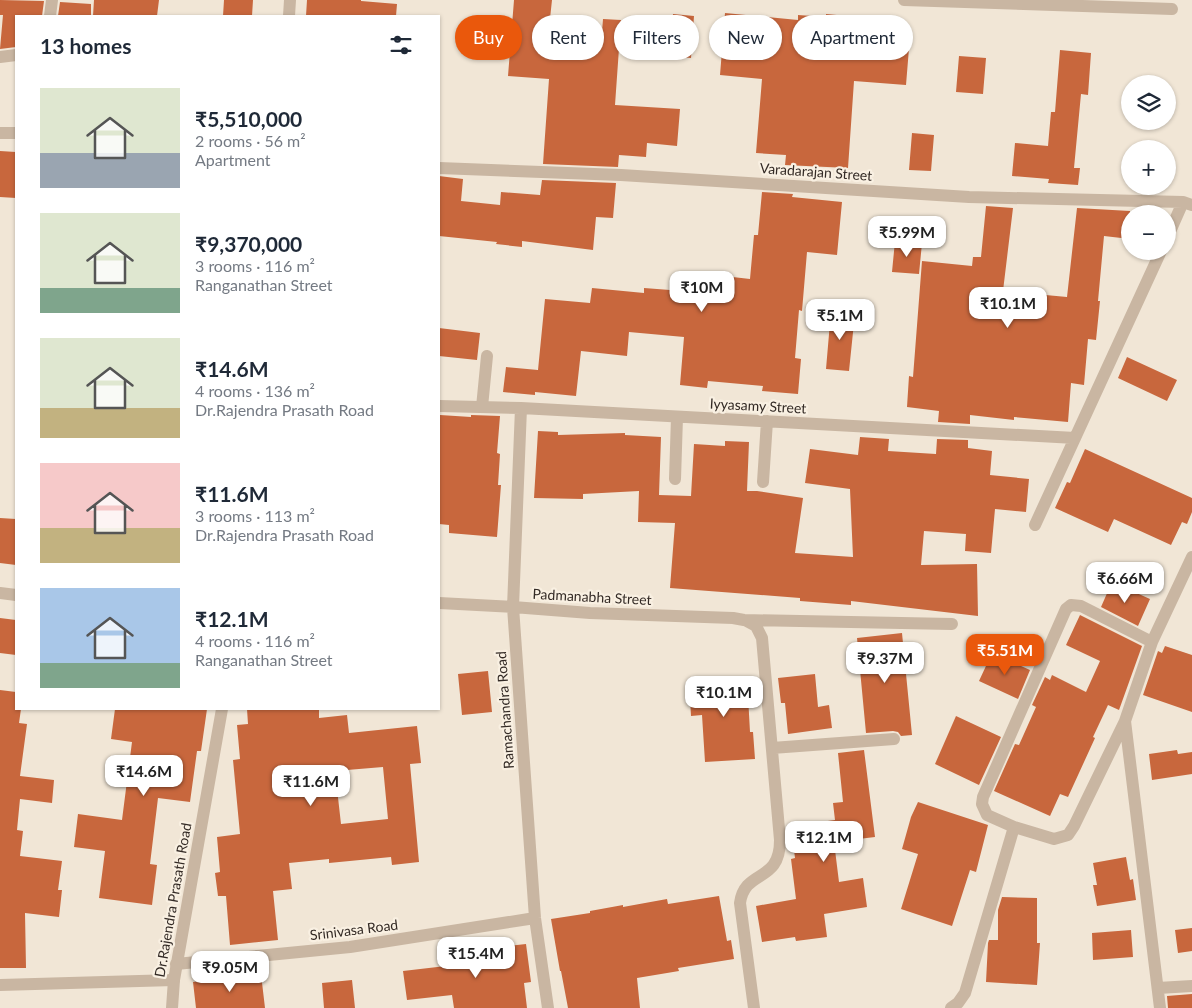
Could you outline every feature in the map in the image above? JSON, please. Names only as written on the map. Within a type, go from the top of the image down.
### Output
[{"type":"street","points":[[50,15],[52,0]]},
{"type":"street","points":[[289,15],[290,0]]},
{"type":"street","points":[[904,0],[1172,9]]},
{"type":"street","points":[[0,57],[15,55]]},
{"type":"street","points":[[0,133],[15,133]]},
{"type":"street","name":"Varadarajan Street","points":[[440,168],[630,176],[968,197],[1188,204]]},
{"type":"street","points":[[1176,223],[1188,204]]},
{"type":"street","points":[[1036,525],[1157,260]]},
{"type":"street","points":[[482,407],[487,356]]},
{"type":"street","name":"Iyyasamy Street","points":[[440,406],[521,408],[1076,438]]},
{"type":"street","name":"Ramachandra Road","points":[[521,408],[513,607],[535,918],[548,1008]]},
{"type":"street","points":[[675,479],[677,417]]},
{"type":"street","points":[[763,482],[768,421]]},
{"type":"street","points":[[1152,642],[1081,606],[1070,605],[1066,609],[983,797],[982,804],[987,815],[1014,827],[1054,840],[1068,835],[1125,721],[1152,642],[1192,557]]},
{"type":"street","points":[[0,593],[15,595]]},
{"type":"street","name":"Padmanabha Street","points":[[440,603],[590,613],[744,620],[952,624]]},
{"type":"street","points":[[744,620],[756,626],[762,638],[780,852],[777,862],[769,871],[748,884],[743,890],[740,903],[754,1008]]},
{"type":"street","name":"Dr.Rajendra Prasath Road","points":[[172,1008],[176,964],[222,710]]},
{"type":"street","points":[[1125,721],[1160,1008]]},
{"type":"street","points":[[772,748],[894,739]]},
{"type":"street","points":[[951,1008],[958,1003],[964,993],[1014,827]]},
{"type":"street","name":"Srinivasa Road","points":[[176,964],[350,947],[535,918]]},
{"type":"street","points":[[0,985],[174,980]]},
{"type":"street","points":[[1158,988],[1192,986]]},
{"type":"building","points":[[0,0],[44,1],[42,15],[15,15],[15,47],[0,49],[3,15],[0,15]]},
{"type":"building","points":[[94,0],[159,0],[157,15],[93,15]]},
{"type":"building","points":[[224,0],[253,0],[252,15],[223,15]]},
{"type":"building","points":[[307,0],[361,0],[397,4],[396,15],[306,15]]},
{"type":"building","points":[[514,0],[552,0],[550,15],[532,15],[532,60],[604,60],[604,19],[614,20],[614,60],[618,60],[615,105],[680,109],[677,146],[647,143],[646,157],[619,155],[618,167],[543,164],[549,79],[508,76],[509,60],[522,60],[522,15],[513,15]]},
{"type":"building","points":[[60,2],[91,4],[91,15],[58,15]]},
{"type":"building","points":[[725,13],[746,15],[725,15]]},
{"type":"building","points":[[782,18],[792,19],[792,60],[908,60],[906,85],[854,81],[848,168],[785,165],[786,155],[756,153],[762,79],[720,75],[721,60],[782,60]]},
{"type":"building","points":[[1060,50],[1091,53],[1088,95],[1081,94],[1074,168],[1080,168],[1078,185],[1048,183],[1049,179],[1012,176],[1015,143],[1048,146],[1051,112],[1055,112]]},
{"type":"building","points":[[959,56],[986,58],[983,94],[956,92]]},
{"type":"building","points":[[912,133],[934,135],[931,171],[909,170]]},
{"type":"building","points":[[0,151],[15,152],[15,198],[0,197]]},
{"type":"building","points":[[440,176],[463,179],[461,201],[500,205],[501,192],[540,195],[542,180],[616,183],[613,218],[596,217],[593,250],[522,241],[522,247],[496,244],[497,242],[440,236]]},
{"type":"building","points":[[762,192],[793,194],[792,197],[842,202],[837,255],[807,252],[802,311],[799,310],[795,358],[801,359],[798,394],[762,391],[763,386],[708,381],[707,388],[680,385],[684,337],[629,332],[627,356],[581,351],[576,396],[535,392],[535,395],[503,392],[506,367],[538,370],[545,299],[590,303],[592,288],[644,293],[644,288],[683,291],[684,279],[723,282],[724,276],[750,279],[754,235],[758,235]]},
{"type":"building","points":[[986,206],[1013,208],[1003,291],[1067,297],[1077,208],[1121,210],[1121,238],[1104,236],[1096,340],[1088,339],[1084,385],[1071,383],[1068,422],[1014,417],[1014,420],[970,415],[970,424],[938,422],[939,411],[907,407],[909,376],[913,377],[922,261],[972,266],[973,257],[981,257]]},
{"type":"building","points":[[895,241],[922,243],[919,274],[892,272]]},
{"type":"building","points":[[831,311],[855,313],[849,371],[826,369]]},
{"type":"building","points":[[440,328],[480,333],[477,360],[440,356]]},
{"type":"building","points":[[1127,357],[1177,380],[1167,401],[1118,378]]},
{"type":"building","points":[[440,415],[500,416],[497,453],[500,454],[498,485],[501,485],[497,537],[449,533],[449,525],[440,524]]},
{"type":"building","points":[[538,431],[558,432],[558,435],[625,433],[625,435],[661,437],[659,495],[691,496],[694,444],[725,446],[725,441],[749,442],[747,491],[803,498],[795,553],[853,557],[850,489],[805,483],[810,449],[858,455],[860,437],[889,439],[888,451],[936,454],[937,439],[968,440],[968,448],[992,451],[990,475],[1029,479],[1026,512],[995,509],[991,553],[965,551],[966,534],[924,531],[921,565],[977,564],[978,616],[851,601],[851,605],[800,601],[800,598],[670,588],[675,523],[638,522],[639,491],[583,494],[583,499],[534,498]]},
{"type":"building","points":[[1085,449],[1192,498],[1192,512],[1187,524],[1182,522],[1171,545],[1114,519],[1108,532],[1055,508],[1067,482],[1070,483]]},
{"type":"building","points":[[0,518],[15,519],[15,565],[0,563]]},
{"type":"building","points":[[1112,582],[1150,599],[1138,626],[1101,607]]},
{"type":"building","points":[[1080,615],[1142,646],[1119,710],[1108,705],[1068,797],[1060,794],[1050,816],[994,791],[1015,744],[1019,745],[1036,707],[1032,705],[1045,677],[1050,680],[1052,675],[1086,692],[1100,661],[1066,645]]},
{"type":"building","points":[[0,618],[15,620],[15,655],[0,653]]},
{"type":"building","points":[[902,633],[912,735],[901,736],[898,732],[893,731],[866,733],[857,638]]},
{"type":"building","points":[[1165,646],[1192,655],[1192,712],[1143,695],[1158,651],[1162,653]]},
{"type":"building","points":[[992,653],[1030,670],[1018,699],[979,681]]},
{"type":"building","points":[[488,671],[492,712],[462,715],[458,674]]},
{"type":"building","points":[[815,674],[818,707],[829,705],[832,728],[788,734],[785,703],[781,703],[778,678]]},
{"type":"building","points":[[747,678],[750,732],[753,732],[755,759],[705,762],[702,715],[691,716],[689,680]]},
{"type":"building","points":[[0,690],[15,692],[15,710],[21,710],[19,723],[27,724],[20,776],[54,780],[52,803],[20,799],[17,830],[23,831],[20,856],[62,861],[58,890],[62,890],[59,917],[25,913],[26,968],[0,968]]},
{"type":"building","points":[[115,710],[207,710],[201,751],[197,751],[190,802],[158,798],[150,864],[157,865],[152,905],[99,898],[105,851],[74,847],[78,814],[122,820],[132,742],[111,739]]},
{"type":"building","points":[[247,710],[319,710],[319,718],[347,715],[349,733],[417,726],[421,763],[410,764],[419,862],[392,865],[391,857],[329,863],[329,859],[289,863],[292,889],[273,891],[278,940],[230,945],[226,896],[218,896],[215,873],[220,872],[217,837],[240,834],[233,760],[240,759],[237,725],[248,724]],"holes":[[[383,767],[388,819],[341,824],[335,771]]]},
{"type":"building","points":[[956,716],[1001,737],[979,785],[935,764]]},
{"type":"building","points":[[864,750],[875,837],[834,842],[839,882],[863,878],[867,907],[824,914],[827,937],[796,941],[795,937],[762,942],[756,906],[796,899],[791,859],[795,858],[791,826],[835,820],[833,803],[843,802],[838,753]]},
{"type":"building","points":[[1177,750],[1178,754],[1192,752],[1192,774],[1152,780],[1149,754]]},
{"type":"building","points":[[918,802],[988,825],[976,872],[970,870],[952,926],[901,909],[918,854],[902,849],[911,817]]},
{"type":"building","points":[[1126,857],[1130,880],[1133,879],[1136,900],[1097,906],[1093,885],[1097,885],[1093,863]]},
{"type":"building","points":[[719,896],[727,941],[731,940],[734,959],[678,968],[679,971],[637,978],[640,1008],[568,1008],[551,919],[590,913],[590,911],[623,905],[623,907],[667,899],[668,904]]},
{"type":"building","points":[[1002,897],[1037,898],[1037,943],[1040,943],[1037,985],[986,982],[988,943],[989,940],[998,940],[998,910]]},
{"type":"building","points":[[1192,928],[1192,951],[1178,953],[1175,930]]},
{"type":"building","points":[[1131,930],[1133,957],[1093,960],[1092,933]]},
{"type":"building","points":[[526,944],[531,982],[524,983],[527,1008],[454,1008],[452,995],[407,1000],[403,971],[446,966],[444,952]]},
{"type":"building","points":[[261,974],[265,1008],[196,1008],[193,982]]},
{"type":"building","points":[[352,980],[355,1008],[324,1008],[322,983]]},
{"type":"building","points":[[1192,994],[1192,1008],[1168,1008],[1167,996]]}]
